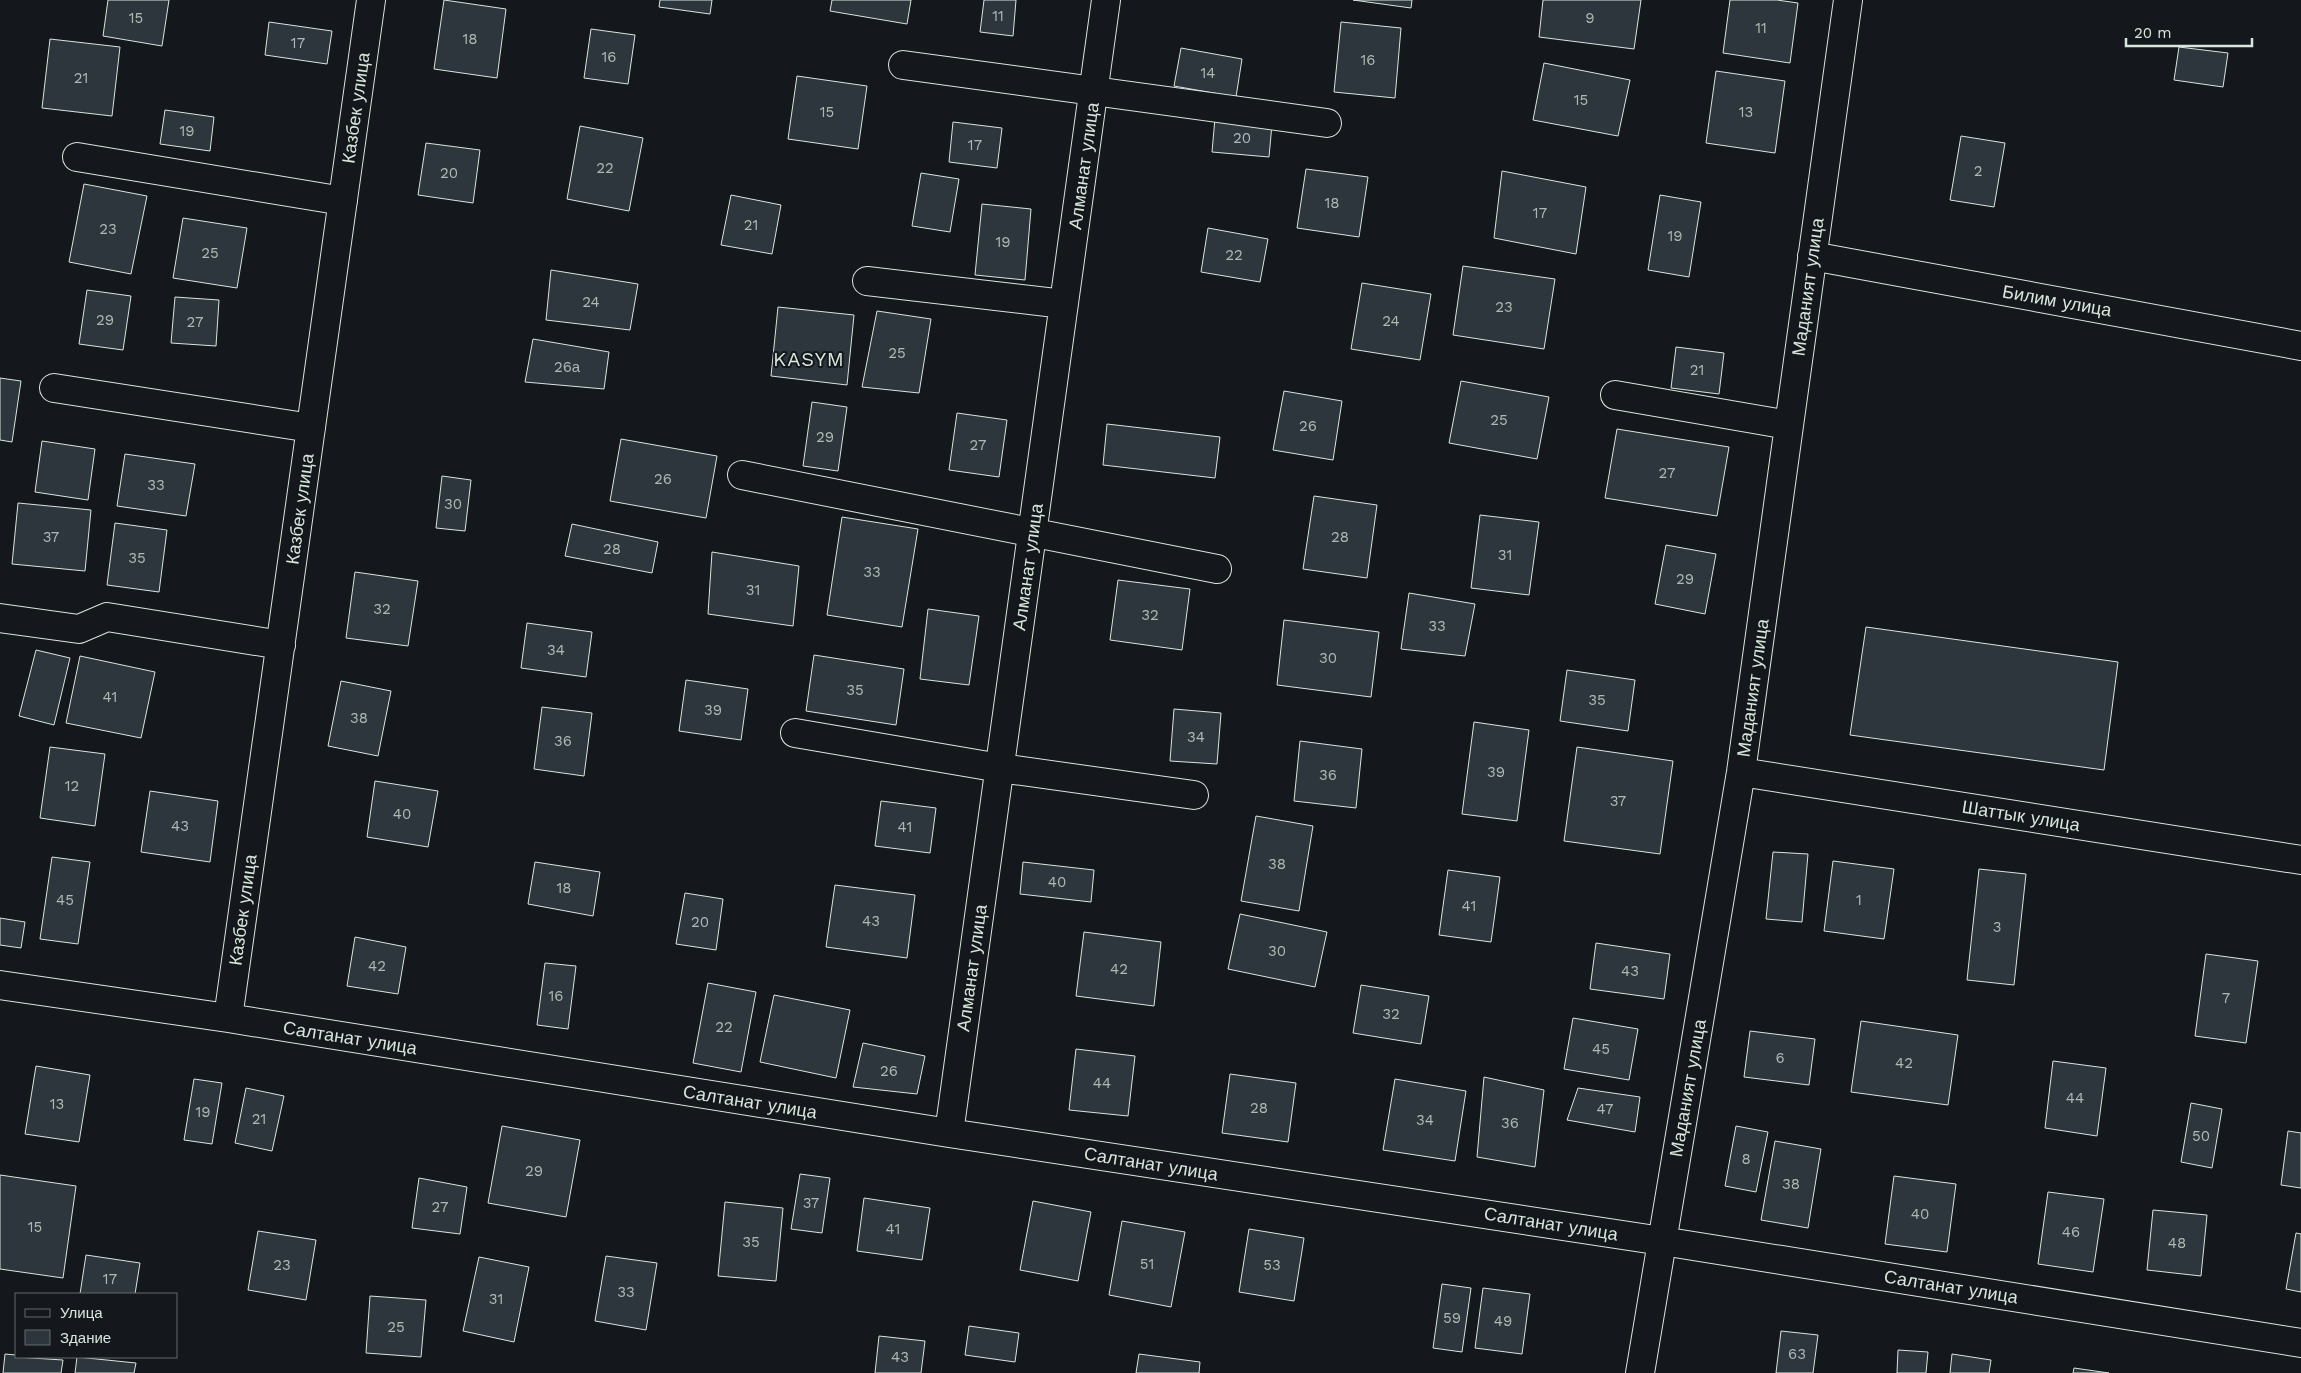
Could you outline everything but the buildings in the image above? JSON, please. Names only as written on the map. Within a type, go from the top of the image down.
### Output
[{"type":"street","name":"Казбек улица","points":[[228,1018],[372,0]]},
{"type":"street","name":"Алманат улица","points":[[949,1133],[1106,0]]},
{"type":"street","name":"Маданият улица","points":[[1640,1373],[1741,772],[1848,0]]},
{"type":"street","points":[[903,65],[1326,123]]},
{"type":"street","points":[[77,157],[343,201]]},
{"type":"street","name":"Билим улица","points":[[1812,256],[2301,346]]},
{"type":"street","points":[[867,281],[1064,304]]},
{"type":"street","points":[[54,388],[311,428]]},
{"type":"street","points":[[1615,395],[1789,425]]},
{"type":"street","points":[[742,475],[1032,534],[1217,569]]},
{"type":"street","points":[[0,618],[79,629],[107,617],[281,645]]},
{"type":"street","points":[[795,733],[1000,768],[1194,795]]},
{"type":"street","name":"Шаттык улица","points":[[1741,772],[2301,860]]},
{"type":"street","name":"Салтанат улица","points":[[0,985],[228,1018],[949,1133],[1662,1241],[2301,1343]]},
{"type":"district","name":"KASYM","points":[[809,359]]}]
